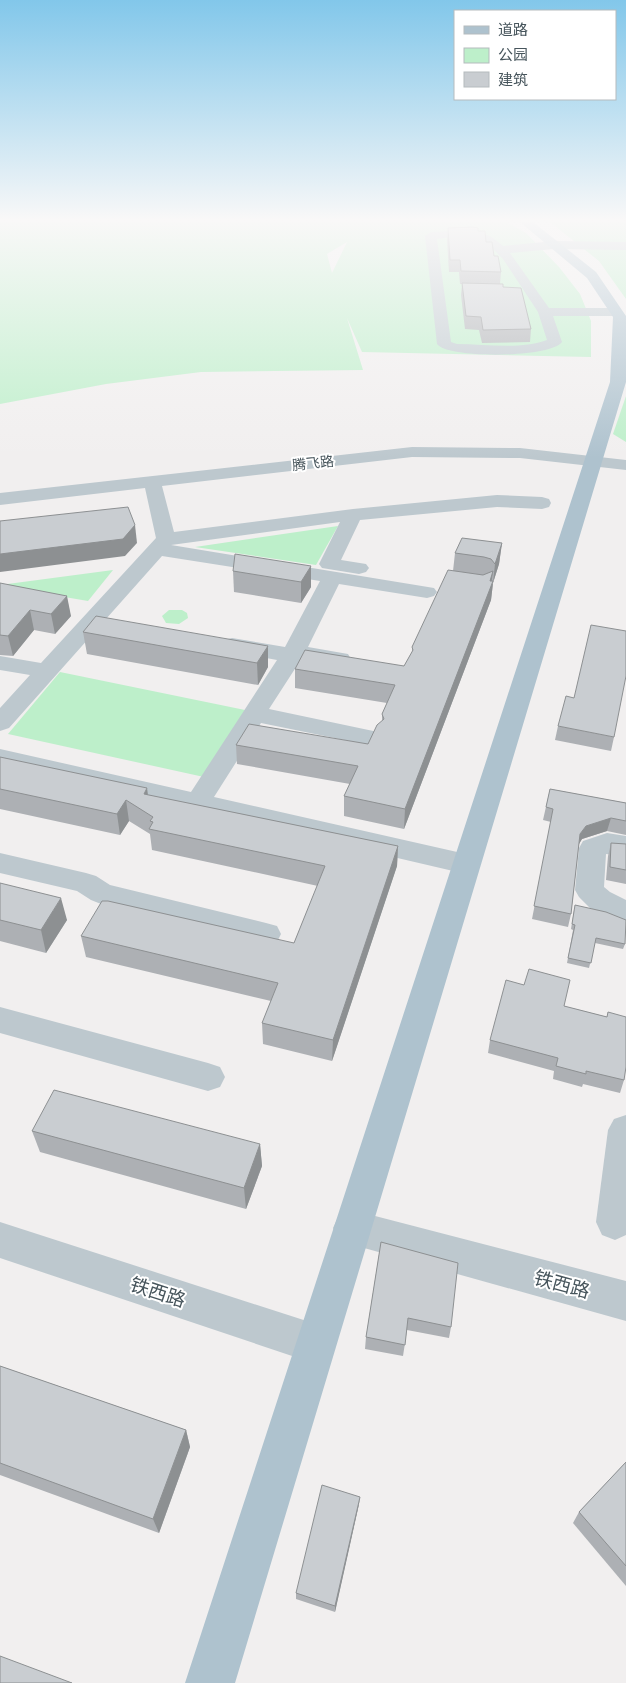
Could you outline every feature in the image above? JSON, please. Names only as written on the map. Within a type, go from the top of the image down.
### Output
[{"type":"main road","points":[[210,1683],[618,382],[620,317],[619,311],[611,301]]},
{"type":"street","points":[[442,301],[444,344],[455,348],[545,348],[555,342],[545,312],[537,301]]},
{"type":"street","points":[[545,312],[619,311]]},
{"type":"street","name":"腾飞路","points":[[0,499],[412,452],[520,453],[626,465]]},
{"type":"street","points":[[152,481],[162,544]]},
{"type":"street","points":[[0,724],[47,671],[103,622],[162,544],[353,515],[497,501],[542,502]]},
{"type":"street","points":[[162,544],[332,577],[435,586],[329,564],[353,515]]},
{"type":"street","points":[[198,802],[293,654],[332,577]]},
{"type":"street","points":[[210,641],[279,654],[307,654],[362,663]]},
{"type":"street","points":[[0,663],[47,671]]},
{"type":"street","points":[[254,714],[370,736]]},
{"type":"street","points":[[0,757],[466,864]]},
{"type":"street","points":[[626,846],[607,843],[593,848],[589,890],[600,900],[626,913]]},
{"type":"street","points":[[0,863],[86,883],[101,893],[266,934]]},
{"type":"street","points":[[0,1020],[208,1077]]},
{"type":"street","points":[[615,1222],[623,1174],[626,1130]]},
{"type":"street","name":"铁西路","points":[[352,1228],[626,1301]]},
{"type":"street","name":"铁西路","points":[[0,1240],[316,1344]]},
{"type":"green space","points":[[0,301],[583,301],[591,321],[591,357],[362,352],[347,318],[363,370],[201,372],[106,384],[0,404]]},
{"type":"green space","points":[[626,396],[626,442],[613,434]]},
{"type":"green space","points":[[338,526],[316,565],[195,547]]},
{"type":"green space","points":[[113,570],[88,601],[0,586],[0,585]]},
{"type":"green space","points":[[169,610],[182,610],[187,613],[188,618],[179,624],[166,623],[162,616]]},
{"type":"green space","points":[[60,672],[245,710],[204,777],[8,734]]},
{"type":"building","points":[[464,301],[524,301],[531,329],[483,330],[481,317],[466,316]]},
{"type":"building","points":[[128,507],[135,525],[123,539],[0,554],[0,521]]},
{"type":"building","points":[[462,538],[502,543],[495,564],[491,559],[484,557],[455,553]]},
{"type":"building","points":[[235,554],[311,566],[301,582],[233,571]]},
{"type":"building","points":[[448,570],[483,575],[493,571],[490,581],[493,581],[405,809],[344,796],[358,766],[236,745],[249,724],[368,744],[377,725],[384,719],[382,714],[395,685],[295,669],[305,650],[404,666],[413,650],[412,647]]},
{"type":"building","points":[[0,583],[67,596],[51,614],[30,610],[8,636],[0,635]]},
{"type":"building","points":[[96,616],[268,646],[257,663],[83,632]]},
{"type":"building","points":[[591,625],[626,631],[626,676],[614,737],[558,726],[566,696],[574,698]]},
{"type":"building","points":[[0,757],[147,788],[144,794],[398,846],[333,1040],[262,1023],[278,983],[81,936],[102,901],[108,901],[294,943],[325,866],[149,829],[153,822],[150,821],[153,817],[126,800],[117,814],[0,789]]},
{"type":"building","points":[[550,789],[626,803],[626,821],[611,818],[586,826],[580,834],[571,914],[534,906],[553,809],[546,807]]},
{"type":"building","points":[[611,843],[626,844],[626,870],[610,867]]},
{"type":"building","points":[[0,883],[61,898],[41,930],[0,920]]},
{"type":"building","points":[[575,905],[606,912],[626,920],[625,944],[596,938],[591,963],[568,958],[575,925],[572,924]]},
{"type":"building","points":[[529,969],[570,980],[564,1006],[607,1017],[608,1012],[626,1017],[626,1067],[624,1080],[586,1071],[586,1074],[556,1066],[558,1058],[490,1040],[506,980],[524,985]]},
{"type":"building","points":[[54,1090],[260,1144],[244,1188],[32,1131]]},
{"type":"building","points":[[381,1242],[458,1263],[451,1327],[408,1318],[405,1345],[366,1337]]},
{"type":"building","points":[[0,1366],[186,1430],[153,1519],[0,1463]]},
{"type":"building","points":[[626,1462],[626,1566],[579,1512]]},
{"type":"building","points":[[322,1485],[360,1497],[335,1606],[296,1593]]},
{"type":"building","points":[[0,1656],[72,1683],[0,1683]]}]
